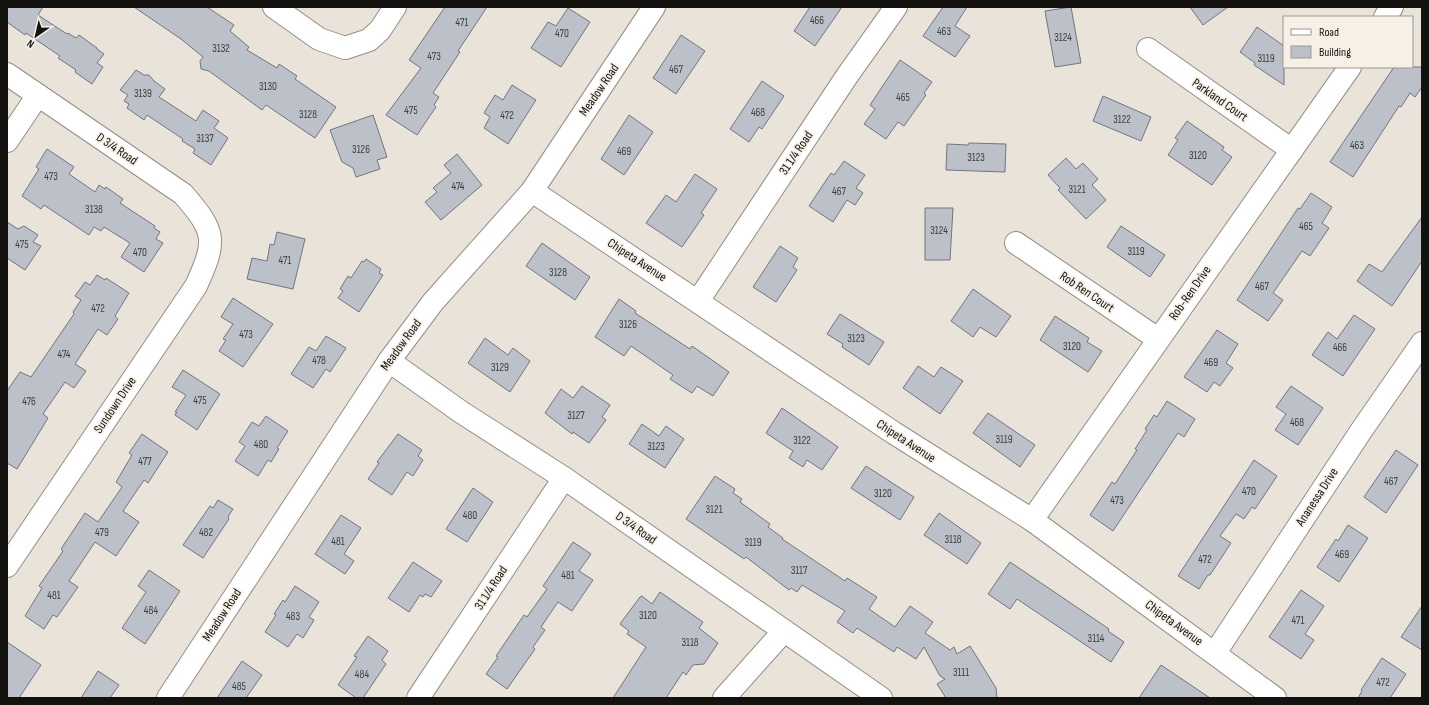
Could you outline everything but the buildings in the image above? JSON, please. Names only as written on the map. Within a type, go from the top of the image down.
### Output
[{"type":"street","points":[[274,7],[319,39],[345,48],[369,40],[380,30],[395,7]]},
{"type":"street","name":"Meadow Road","points":[[168,698],[389,361],[433,302],[532,191],[654,7]]},
{"type":"street","name":"31 1/4 Road","points":[[698,301],[847,76],[896,7]]},
{"type":"street","points":[[1386,16],[1392,7]]},
{"type":"street","name":"Parkland Court","points":[[1148,49],[1292,150]]},
{"type":"street","name":"Rob-Ren Drive","points":[[1032,520],[1349,68]]},
{"type":"street","name":"D 3/4 Road","points":[[7,74],[183,194],[202,217],[211,239]]},
{"type":"street","points":[[7,141],[38,95]]},
{"type":"street","name":"Chipeta Avenue","points":[[532,191],[894,433],[1032,520],[1275,698]]},
{"type":"street","name":"Sundown Drive","points":[[7,566],[196,286],[207,262],[211,239]]},
{"type":"street","name":"Rob Ren Court","points":[[1016,243],[1158,339]]},
{"type":"street","name":"Ananessa Drive","points":[[1215,653],[1361,431],[1422,343]]},
{"type":"street","name":"D 3/4 Road","points":[[389,361],[461,412],[564,478],[881,698]]},
{"type":"street","name":"31 1/4 Road","points":[[418,698],[564,478]]},
{"type":"street","points":[[724,698],[784,631]]}]
